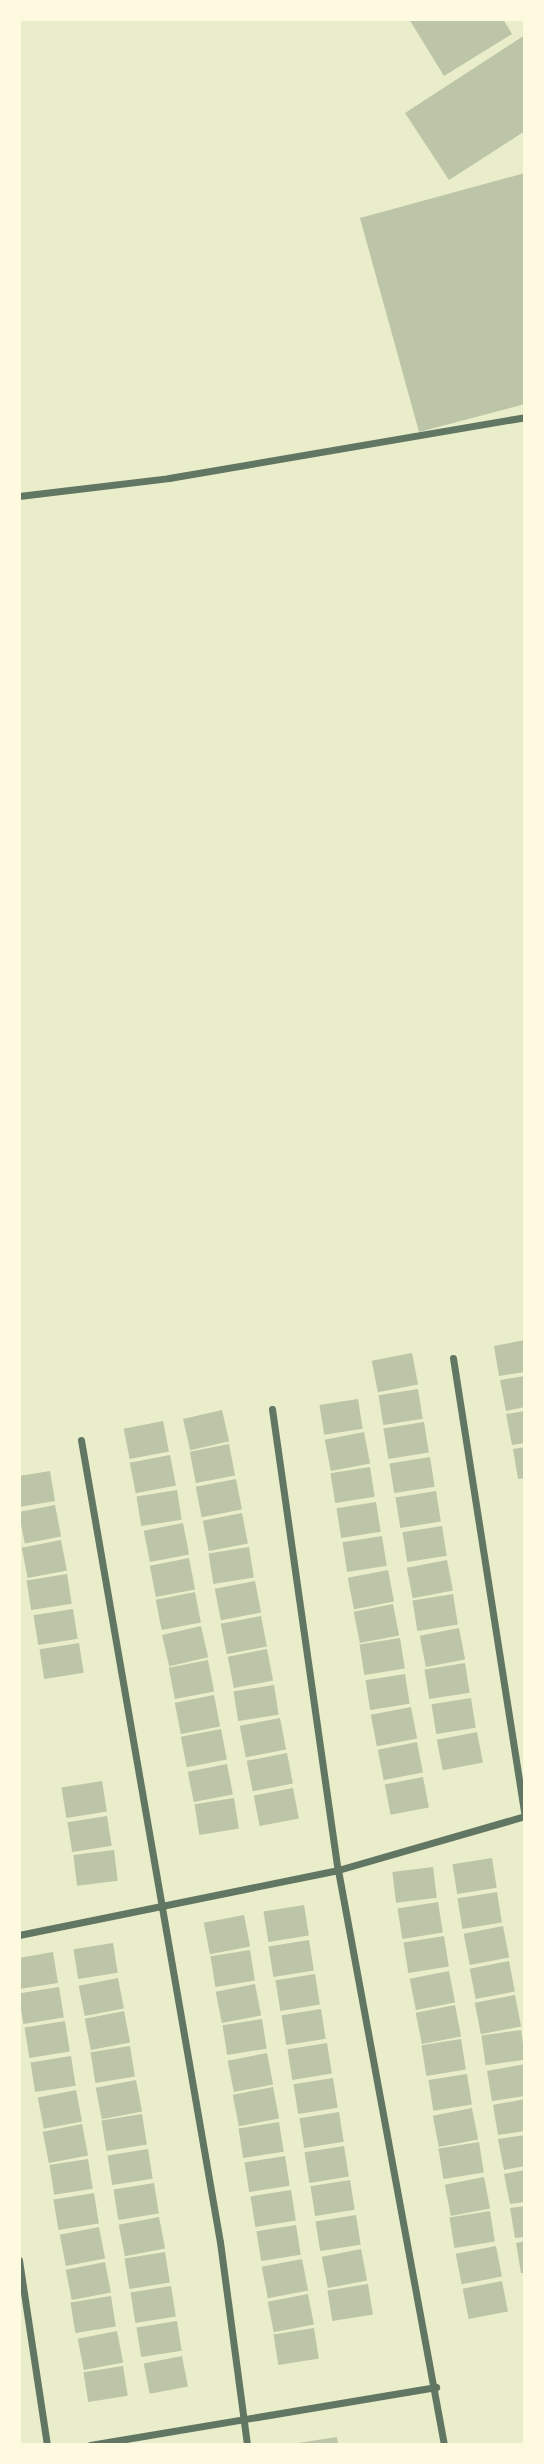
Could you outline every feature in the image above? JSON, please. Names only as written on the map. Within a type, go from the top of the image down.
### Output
[{"type":"street","points":[[19,496],[169,478],[525,417]]},
{"type":"street","points":[[19,1935],[164,1903],[338,1870],[525,1816],[453,1359]]},
{"type":"street","points":[[272,1409],[338,1870],[436,2387],[444,2445]]},
{"type":"street","points":[[81,1440],[164,1903],[247,2445]]},
{"type":"street","points":[[19,2260],[47,2445]]},
{"type":"street","points":[[90,2445],[436,2387]]},
{"type":"building","points":[[409,19],[503,19],[512,34],[444,76]]},
{"type":"building","points":[[525,35],[525,131],[449,180],[405,113]]},
{"type":"building","points":[[525,173],[525,404],[419,432],[360,218]]},
{"type":"building","points":[[525,1340],[525,1372],[499,1376],[494,1346]]},
{"type":"building","points":[[412,1353],[418,1384],[378,1392],[372,1361]]},
{"type":"building","points":[[525,1376],[525,1407],[506,1411],[500,1380]]},
{"type":"building","points":[[418,1389],[423,1419],[383,1425],[378,1395]]},
{"type":"building","points":[[358,1399],[363,1429],[324,1435],[319,1405]]},
{"type":"building","points":[[222,1410],[229,1441],[190,1450],[183,1419]]},
{"type":"building","points":[[525,1411],[525,1443],[512,1445],[506,1414]]},
{"type":"building","points":[[163,1421],[169,1451],[130,1459],[124,1429]]},
{"type":"building","points":[[424,1422],[429,1453],[388,1459],[384,1428]]},
{"type":"building","points":[[364,1432],[370,1463],[331,1471],[325,1440]]},
{"type":"building","points":[[229,1444],[235,1475],[196,1483],[190,1452]]},
{"type":"building","points":[[525,1447],[525,1478],[518,1479],[513,1449]]},
{"type":"building","points":[[170,1455],[176,1485],[136,1493],[130,1463]]},
{"type":"building","points":[[430,1457],[435,1487],[394,1493],[390,1463]]},
{"type":"building","points":[[370,1467],[375,1497],[335,1503],[330,1473]]},
{"type":"building","points":[[50,1471],[55,1501],[19,1507],[19,1476]]},
{"type":"building","points":[[236,1479],[242,1509],[202,1517],[196,1487]]},
{"type":"building","points":[[177,1490],[182,1520],[141,1526],[137,1496]]},
{"type":"building","points":[[436,1491],[441,1522],[400,1528],[396,1497]]},
{"type":"building","points":[[376,1502],[381,1532],[341,1538],[336,1508]]},
{"type":"building","points":[[55,1505],[61,1536],[25,1543],[19,1512]]},
{"type":"building","points":[[242,1513],[248,1543],[209,1551],[203,1521]]},
{"type":"building","points":[[183,1523],[189,1554],[150,1562],[144,1531]]},
{"type":"building","points":[[442,1526],[447,1556],[407,1562],[402,1532]]},
{"type":"building","points":[[382,1536],[387,1566],[347,1572],[342,1542]]},
{"type":"building","points":[[61,1540],[67,1570],[28,1578],[22,1548]]},
{"type":"building","points":[[249,1547],[254,1578],[213,1584],[209,1553]]},
{"type":"building","points":[[189,1558],[195,1589],[156,1597],[150,1566]]},
{"type":"building","points":[[447,1560],[453,1590],[413,1598],[407,1568]]},
{"type":"building","points":[[388,1570],[394,1601],[354,1609],[348,1578]]},
{"type":"building","points":[[67,1574],[72,1604],[31,1610],[27,1580]]},
{"type":"building","points":[[255,1581],[261,1612],[221,1620],[215,1589]]},
{"type":"building","points":[[195,1592],[201,1622],[162,1630],[156,1600]]},
{"type":"building","points":[[453,1594],[458,1625],[417,1631],[413,1600]]},
{"type":"building","points":[[393,1604],[399,1635],[360,1643],[354,1612]]},
{"type":"building","points":[[73,1609],[78,1639],[38,1645],[33,1615]]},
{"type":"building","points":[[261,1616],[267,1646],[227,1654],[221,1624]]},
{"type":"building","points":[[201,1626],[208,1657],[169,1666],[162,1635]]},
{"type":"building","points":[[459,1628],[465,1659],[426,1667],[420,1636]]},
{"type":"building","points":[[400,1638],[405,1669],[364,1675],[360,1644]]},
{"type":"building","points":[[79,1643],[84,1673],[44,1679],[39,1649]]},
{"type":"building","points":[[267,1649],[273,1680],[234,1688],[228,1657]]},
{"type":"building","points":[[208,1660],[214,1691],[175,1699],[169,1668]]},
{"type":"building","points":[[465,1663],[470,1693],[429,1699],[425,1669]]},
{"type":"building","points":[[405,1674],[410,1704],[370,1710],[365,1680]]},
{"type":"building","points":[[274,1685],[279,1715],[238,1721],[234,1691]]},
{"type":"building","points":[[214,1695],[220,1726],[181,1734],[175,1703]]},
{"type":"building","points":[[471,1698],[476,1728],[436,1734],[431,1704]]},
{"type":"building","points":[[411,1707],[417,1738],[377,1746],[371,1715]]},
{"type":"building","points":[[280,1718],[286,1749],[246,1757],[240,1726]]},
{"type":"building","points":[[221,1729],[227,1759],[187,1767],[181,1737]]},
{"type":"building","points":[[477,1732],[483,1762],[443,1770],[437,1740]]},
{"type":"building","points":[[417,1742],[423,1772],[384,1780],[378,1750]]},
{"type":"building","points":[[287,1753],[293,1783],[253,1791],[247,1761]]},
{"type":"building","points":[[227,1764],[233,1794],[194,1802],[188,1772]]},
{"type":"building","points":[[423,1777],[429,1807],[391,1815],[385,1784]]},
{"type":"building","points":[[102,1781],[107,1812],[66,1818],[62,1787]]},
{"type":"building","points":[[293,1788],[299,1818],[260,1826],[254,1796]]},
{"type":"building","points":[[234,1798],[239,1829],[199,1835],[194,1804]]},
{"type":"building","points":[[107,1816],[112,1846],[72,1852],[67,1822]]},
{"type":"building","points":[[114,1850],[118,1881],[77,1886],[73,1855]]},
{"type":"building","points":[[492,1858],[497,1888],[457,1894],[452,1864]]},
{"type":"building","points":[[433,1867],[437,1898],[396,1903],[392,1872]]},
{"type":"building","points":[[497,1892],[502,1923],[462,1929],[457,1898]]},
{"type":"building","points":[[438,1902],[443,1933],[402,1939],[398,1908]]},
{"type":"building","points":[[304,1905],[309,1936],[268,1942],[264,1911]]},
{"type":"building","points":[[244,1915],[250,1946],[210,1954],[204,1923]]},
{"type":"building","points":[[503,1926],[509,1957],[470,1965],[464,1934]]},
{"type":"building","points":[[444,1936],[449,1967],[408,1973],[404,1942]]},
{"type":"building","points":[[309,1940],[314,1971],[273,1977],[269,1946]]},
{"type":"building","points":[[113,1943],[118,1973],[78,1979],[73,1949]]},
{"type":"building","points":[[250,1950],[255,1981],[215,1987],[210,1956]]},
{"type":"building","points":[[53,1952],[58,1983],[19,1989],[19,1958]]},
{"type":"building","points":[[509,1961],[515,1991],[476,1999],[470,1969]]},
{"type":"building","points":[[449,1971],[455,2002],[416,2010],[410,1979]]},
{"type":"building","points":[[315,1974],[320,2005],[280,2011],[275,1980]]},
{"type":"building","points":[[118,1978],[124,2008],[85,2016],[79,1986]]},
{"type":"building","points":[[255,1984],[261,2015],[222,2023],[216,1992]]},
{"type":"building","points":[[59,1987],[64,2018],[23,2024],[19,1993]]},
{"type":"building","points":[[515,1995],[521,2026],[481,2034],[475,2003]]},
{"type":"building","points":[[455,2005],[461,2036],[422,2044],[416,2013]]},
{"type":"building","points":[[321,2009],[326,2039],[286,2045],[281,2015]]},
{"type":"building","points":[[124,2011],[130,2042],[91,2050],[85,2019]]},
{"type":"building","points":[[262,2019],[267,2049],[227,2055],[222,2025]]},
{"type":"building","points":[[65,2021],[70,2052],[29,2058],[25,2027]]},
{"type":"building","points":[[521,2030],[525,2060],[486,2065],[481,2036]]},
{"type":"building","points":[[461,2039],[466,2070],[426,2076],[421,2045]]},
{"type":"building","points":[[327,2043],[332,2074],[292,2080],[287,2049]]},
{"type":"building","points":[[130,2046],[135,2077],[95,2083],[90,2052]]},
{"type":"building","points":[[267,2053],[273,2084],[234,2092],[228,2061]]},
{"type":"building","points":[[71,2056],[76,2086],[35,2092],[31,2062]]},
{"type":"building","points":[[525,2064],[525,2096],[492,2101],[487,2071]]},
{"type":"building","points":[[467,2074],[472,2105],[433,2111],[428,2080]]},
{"type":"building","points":[[333,2078],[338,2108],[298,2114],[293,2084]]},
{"type":"building","points":[[136,2080],[142,2111],[102,2119],[96,2088]]},
{"type":"building","points":[[273,2087],[279,2118],[239,2126],[233,2095]]},
{"type":"building","points":[[76,2090],[82,2121],[44,2129],[38,2097]]},
{"type":"building","points":[[525,2099],[525,2131],[498,2135],[493,2105]]},
{"type":"building","points":[[472,2108],[478,2139],[439,2147],[433,2116]]},
{"type":"building","points":[[339,2112],[344,2142],[304,2148],[299,2118]]},
{"type":"building","points":[[142,2114],[147,2145],[106,2151],[102,2120]]},
{"type":"building","points":[[279,2122],[284,2152],[243,2158],[239,2128]]},
{"type":"building","points":[[82,2124],[88,2155],[49,2163],[43,2132]]},
{"type":"building","points":[[525,2135],[525,2166],[504,2170],[498,2139]]},
{"type":"building","points":[[479,2142],[484,2173],[443,2179],[439,2148]]},
{"type":"building","points":[[344,2146],[349,2177],[309,2183],[304,2152]]},
{"type":"building","points":[[148,2149],[153,2179],[112,2185],[108,2155]]},
{"type":"building","points":[[285,2156],[290,2186],[249,2192],[245,2162]]},
{"type":"building","points":[[88,2159],[93,2189],[54,2195],[49,2165]]},
{"type":"building","points":[[525,2170],[525,2202],[510,2204],[504,2174]]},
{"type":"building","points":[[484,2177],[490,2208],[451,2216],[445,2185]]},
{"type":"building","points":[[350,2180],[355,2210],[315,2216],[310,2186]]},
{"type":"building","points":[[154,2183],[159,2214],[118,2220],[114,2189]]},
{"type":"building","points":[[291,2190],[296,2221],[255,2227],[251,2196]]},
{"type":"building","points":[[94,2193],[99,2224],[58,2230],[54,2199]]},
{"type":"building","points":[[525,2206],[525,2237],[515,2238],[510,2208]]},
{"type":"building","points":[[490,2211],[495,2242],[454,2248],[450,2217]]},
{"type":"building","points":[[356,2215],[361,2245],[320,2251],[316,2221]]},
{"type":"building","points":[[159,2217],[165,2248],[125,2256],[119,2225]]},
{"type":"building","points":[[296,2225],[301,2255],[261,2261],[256,2231]]},
{"type":"building","points":[[99,2227],[105,2258],[66,2266],[60,2235]]},
{"type":"building","points":[[525,2241],[525,2273],[521,2273],[516,2243]]},
{"type":"building","points":[[496,2246],[502,2276],[462,2284],[456,2254]]},
{"type":"building","points":[[361,2249],[367,2280],[328,2288],[322,2257]]},
{"type":"building","points":[[165,2252],[170,2283],[129,2289],[125,2258]]},
{"type":"building","points":[[302,2259],[308,2290],[268,2298],[262,2267]]},
{"type":"building","points":[[105,2262],[111,2292],[72,2300],[66,2270]]},
{"type":"building","points":[[502,2281],[508,2311],[469,2319],[463,2289]]},
{"type":"building","points":[[368,2284],[373,2315],[332,2321],[328,2290]]},
{"type":"building","points":[[171,2286],[176,2317],[135,2323],[131,2292]]},
{"type":"building","points":[[308,2294],[314,2324],[274,2332],[268,2302]]},
{"type":"building","points":[[111,2296],[116,2327],[75,2333],[71,2302]]},
{"type":"building","points":[[177,2321],[182,2351],[141,2357],[137,2327]]},
{"type":"building","points":[[314,2328],[319,2359],[278,2365],[274,2334]]},
{"type":"building","points":[[117,2331],[123,2362],[84,2370],[78,2339]]},
{"type":"building","points":[[182,2356],[188,2386],[150,2394],[144,2363]]},
{"type":"building","points":[[123,2366],[128,2396],[88,2402],[83,2372]]},
{"type":"building","points":[[337,2437],[338,2445],[298,2445],[298,2443]]}]
